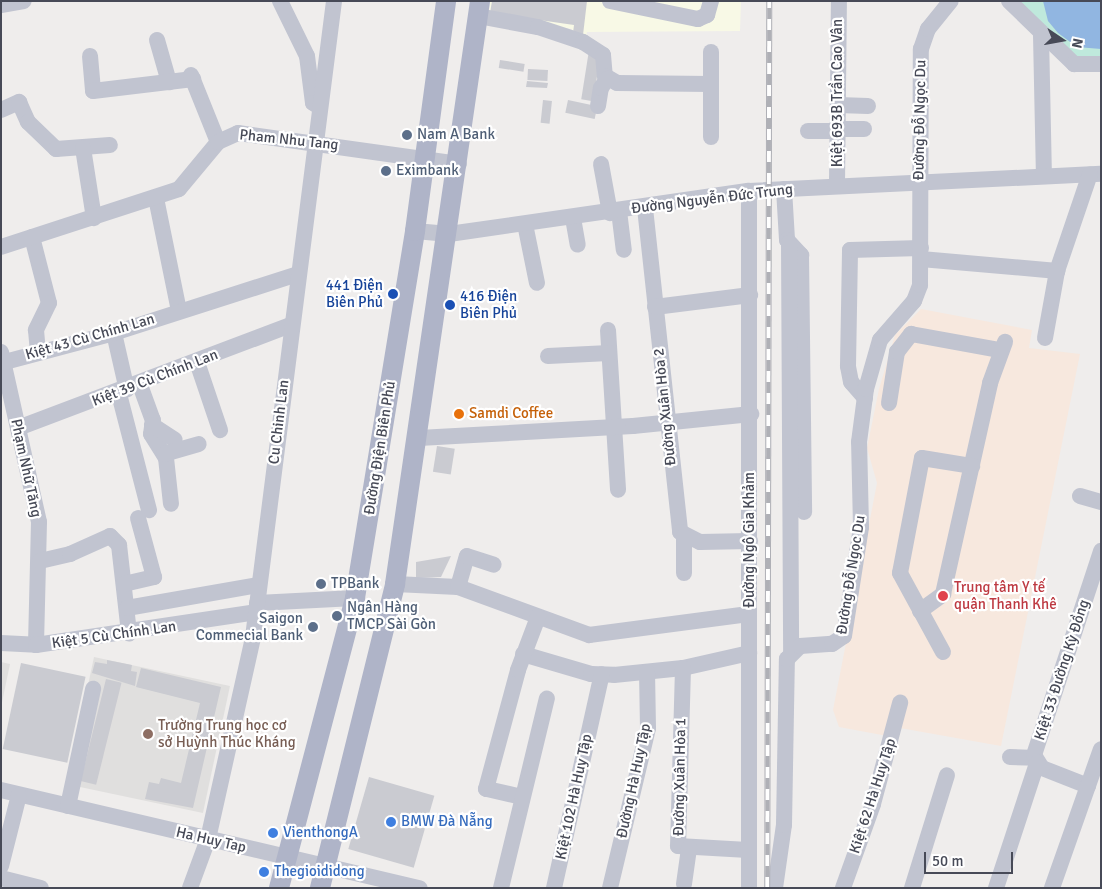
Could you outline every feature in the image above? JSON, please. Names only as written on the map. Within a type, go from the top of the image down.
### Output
[{"type":"main road","name":"Đường Điện Biên Phủ","points":[[279,888],[355,598],[415,231],[446,1]]},
{"type":"main road","points":[[320,888],[395,584],[449,234],[479,8]]},
{"type":"street","points":[[1,4],[24,1]]},
{"type":"street","points":[[280,1],[297,28],[308,56],[313,103],[320,108]]},
{"type":"street","name":"Cu Chinh Lan","points":[[190,888],[208,839],[256,608],[334,1]]},
{"type":"street","points":[[610,1],[698,19],[707,15],[711,1]]},
{"type":"street","name":"Kiệt 693B Trần Cao Vân","points":[[837,185],[839,1]]},
{"type":"street","name":"Đường Đỗ Ngọc Du","points":[[790,651],[800,646],[832,644],[844,636],[861,527],[859,442],[865,398],[880,340],[914,301],[921,253],[919,180],[921,49],[928,29],[952,1]]},
{"type":"street","points":[[1009,1],[1041,35],[1074,64]]},
{"type":"street","points":[[479,8],[583,42],[603,55],[607,79],[598,106]]},
{"type":"street","points":[[1041,35],[1044,175]]},
{"type":"street","points":[[157,40],[169,82]]},
{"type":"street","points":[[711,52],[711,137]]},
{"type":"street","points":[[90,56],[93,91],[169,82],[192,77],[218,142]]},
{"type":"street","points":[[1041,68],[1074,64],[1101,64]]},
{"type":"street","points":[[607,79],[634,85],[710,84]]},
{"type":"street","points":[[1,110],[19,102],[28,122],[56,149],[110,145]]},
{"type":"street","points":[[838,105],[868,106]]},
{"type":"street","points":[[808,131],[864,129]]},
{"type":"street","name":"Pham Nhu Tang","points":[[1,247],[179,189],[218,142],[238,133],[316,142],[459,164]]},
{"type":"street","points":[[83,148],[94,218]]},
{"type":"street","points":[[602,164],[624,250]]},
{"type":"street","points":[[1045,338],[1057,271],[1095,174]]},
{"type":"street","name":"Đường Nguyễn Đức Trung","points":[[415,231],[449,234],[749,192],[919,180],[1095,174]]},
{"type":"street","points":[[775,888],[784,825],[790,651],[789,243],[784,190]]},
{"type":"street","name":"Đường Ngô Gia Khảm","points":[[749,192],[751,414],[749,888]]},
{"type":"street","points":[[156,198],[179,311]]},
{"type":"street","name":"Đường Xuân Hòa 2","points":[[645,208],[666,424],[680,532],[684,537],[684,573]]},
{"type":"street","points":[[573,218],[578,245]]},
{"type":"street","points":[[525,224],[537,282]]},
{"type":"street","points":[[32,237],[49,303],[36,330],[38,353]]},
{"type":"street","points":[[789,243],[801,254],[804,512]]},
{"type":"street","points":[[865,398],[851,382],[848,366],[850,250],[921,253],[1057,271]]},
{"type":"street","name":"Kiệt 43 Cù Chính Lan","points":[[2,359],[38,353],[114,333],[298,274]]},
{"type":"street","points":[[655,307],[750,295]]},
{"type":"street","name":"Kiệt 39 Cù Chính Lan","points":[[18,428],[129,390],[291,325]]},
{"type":"street","points":[[608,330],[618,490]]},
{"type":"street","points":[[114,333],[129,390],[143,514],[154,577],[124,584]]},
{"type":"street","points":[[889,403],[897,352],[912,334],[1002,346],[943,594],[920,611]]},
{"type":"street","points":[[548,356],[609,353]]},
{"type":"street","name":"Phạm Nhữ Tăng","points":[[2,359],[36,506],[40,561],[36,645]]},
{"type":"street","points":[[197,362],[220,430]]},
{"type":"street","points":[[129,390],[152,425],[175,440]]},
{"type":"street","points":[[419,438],[613,428],[751,414]]},
{"type":"street","points":[[152,425],[155,444],[164,454],[171,504]]},
{"type":"street","points":[[164,454],[199,444]]},
{"type":"street","points":[[943,652],[900,573],[920,462],[925,457],[972,466]]},
{"type":"street","points":[[1080,496],[1101,502]]},
{"type":"street","points":[[40,561],[70,554],[110,536],[119,545],[129,634]]},
{"type":"street","points":[[684,537],[700,542],[750,541]]},
{"type":"street","name":"Kiệt 33 Đường Kỳ Đồng","points":[[996,888],[1036,760],[1094,593],[1101,551]]},
{"type":"street","points":[[458,587],[467,556],[494,565]]},
{"type":"street","points":[[395,584],[458,587],[589,635],[749,614]]},
{"type":"street","points":[[126,608],[259,585]]},
{"type":"street","name":"Kiệt 5 Cù Chính Lan","points":[[1,643],[36,645],[129,634],[256,608],[355,598]]},
{"type":"street","points":[[522,797],[486,789],[523,654],[538,616]]},
{"type":"street","points":[[523,654],[602,674],[683,668],[749,653]]},
{"type":"street","name":"Đường Xuân Hòa 1","points":[[683,668],[678,846],[748,850]]},
{"type":"street","name":"Đường Hà Huy Tập","points":[[610,888],[648,728],[647,672]]},
{"type":"street","name":"Kiệt 102 Hà Huy Tập","points":[[554,888],[594,707],[599,701],[602,674]]},
{"type":"street","points":[[68,806],[93,689]]},
{"type":"street","points":[[500,888],[547,698]]},
{"type":"street","name":"Kiệt 62 Hà Huy Tập","points":[[843,888],[873,804],[900,703]]},
{"type":"street","points":[[1052,888],[1101,748]]},
{"type":"street","points":[[1010,757],[1036,760],[1088,786]]},
{"type":"street","points":[[912,888],[946,775]]},
{"type":"street","name":"Ha Huy Tap","points":[[1,790],[420,888]]},
{"type":"street","points":[[1,866],[19,795]]},
{"type":"street","points":[[684,884],[690,846]]},
{"type":"street","points":[[1,878],[41,888]]},
{"type":"shaded area","points":[[490,1],[741,1],[740,31],[587,32],[586,37],[572,35],[572,29],[489,14]]},
{"type":"shaded area","name":"Trung tâm Y tế quận Thanh Khê","points":[[921,309],[1032,330],[1029,348],[1080,354],[1001,746],[900,728],[898,738],[839,727],[833,710],[877,483],[867,448],[879,389],[895,335]]},
{"type":"shaded area","name":"Trường Trung học cơ sở Huỳnh Thúc Kháng","points":[[94,657],[230,686],[203,813],[67,784]]},
{"type":"shaded area","points":[[1,662],[10,664],[1,707]]},
{"type":"green space","points":[[1012,1],[1101,1],[1101,61],[1073,58]]},
{"type":"water","points":[[1043,1],[1101,1],[1101,49],[1077,47],[1058,33],[1048,21]]},
{"type":"building","points":[[492,1],[587,1],[583,35],[573,33],[574,25],[490,13]]},
{"type":"building","points":[[590,44],[602,46],[593,101],[581,99]]},
{"type":"building","points":[[500,60],[525,64],[523,72],[499,68]]},
{"type":"building","points":[[528,69],[548,70],[547,81],[527,80]]},
{"type":"building","points":[[527,81],[548,83],[547,88],[526,87]]},
{"type":"building","points":[[543,100],[552,101],[550,124],[541,123]]},
{"type":"building","points":[[568,100],[597,106],[595,119],[565,113]]},
{"type":"building","points":[[437,446],[455,449],[451,474],[433,472]]},
{"type":"building","points":[[451,556],[441,577],[416,578],[416,562]]},
{"type":"building","points":[[107,660],[132,665],[131,671],[137,672],[135,686],[92,673],[95,662],[107,664]]},
{"type":"building","points":[[21,663],[86,677],[67,763],[3,749]]},
{"type":"building","points":[[141,668],[221,687],[193,808],[145,799],[149,782],[159,784],[161,778],[181,783],[200,703],[136,687]]},
{"type":"building","points":[[106,679],[122,683],[96,785],[81,781]]},
{"type":"building","name":"BMW Đà Nẵng","points":[[369,777],[434,796],[414,868],[348,849]]},
{"type":"railway","points":[[767,888],[769,1]]},
{"type":"place","name":"Nam A Bank","points":[[407,135]]},
{"type":"place","name":"Eximbank","points":[[386,171]]},
{"type":"place","name":"441 Điện Biên Phủ","points":[[393,294]]},
{"type":"place","name":"416 Điện Biên Phủ","points":[[450,305]]},
{"type":"place","name":"Samdi Coffee","points":[[459,414]]},
{"type":"place","name":"TPBank","points":[[321,584]]},
{"type":"place","name":"Trung tâm Y tế quận Thanh Khê","points":[[943,596]]},
{"type":"place","name":"Ngân Hàng TMCP Sài Gòn","points":[[337,616]]},
{"type":"place","name":"Saigon Commecial Bank","points":[[313,627]]},
{"type":"place","name":"Trường Trung học cơ sở Huỳnh Thúc Kháng","points":[[148,734]]},
{"type":"place","name":"BMW Đà Nẵng","points":[[391,822]]},
{"type":"place","name":"VienthongA","points":[[273,833]]},
{"type":"place","name":"Thegioididong","points":[[264,872]]}]
